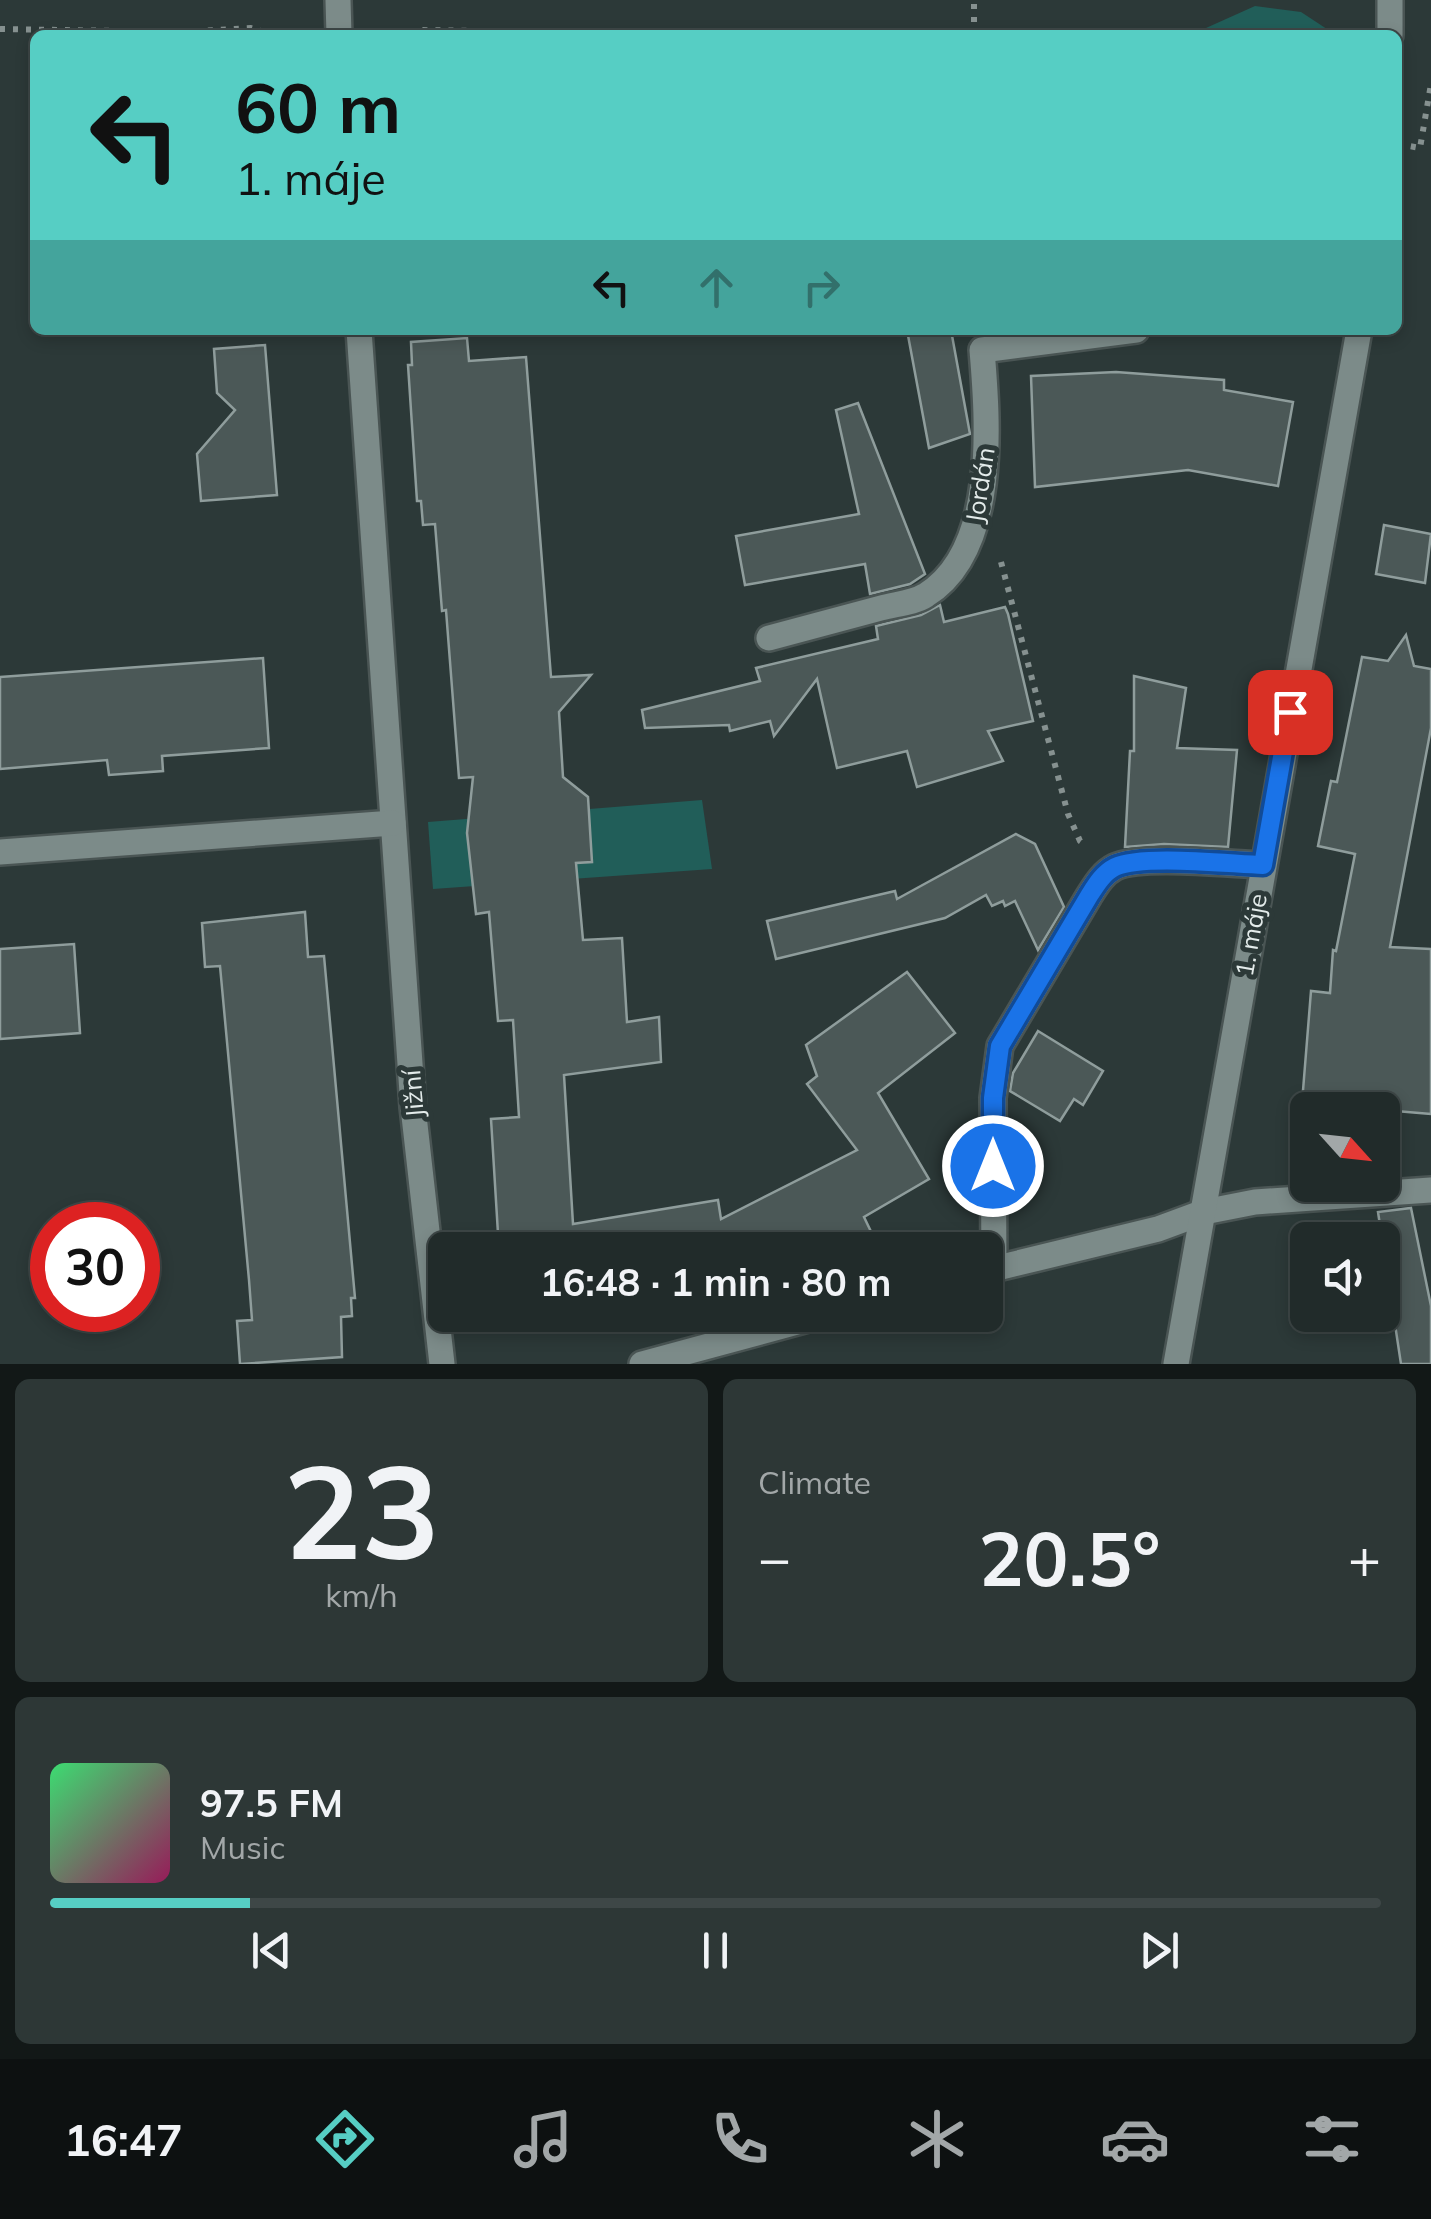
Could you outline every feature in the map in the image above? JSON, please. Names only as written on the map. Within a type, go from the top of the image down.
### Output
[{"type":"street","points":[[338,0],[339,30]]},
{"type":"street","points":[[1390,0],[1390,30]]},
{"type":"street","name":"Jižní","points":[[359,335],[414,1107],[442,1364]]},
{"type":"street","name":"Jordán","points":[[769,638],[924,597],[948,577],[972,533],[982,493],[988,428],[982,350],[1098,335]]},
{"type":"street","name":"1. máje","points":[[1176,1364],[1358,335]]},
{"type":"street","points":[[0,852],[393,823]]},
{"type":"street","points":[[990,1232],[993,1098],[1000,1046],[1102,877],[1116,866],[1141,862],[1263,865]]},
{"type":"street","points":[[1003,1267],[1255,1202],[1431,1190]]},
{"type":"street","points":[[642,1364],[760,1332]]},
{"type":"path","points":[[974,0],[974,30]]},
{"type":"path","points":[[0,29],[60,30]]},
{"type":"path","points":[[216,30],[258,30]]},
{"type":"path","points":[[1402,145],[1420,148],[1431,84]]},
{"type":"path","points":[[982,493],[1068,814],[1080,841],[1116,866]]},
{"type":"shaded area","points":[[1255,6],[1301,12],[1328,30],[1191,30],[1206,28]]},
{"type":"shaded area","points":[[702,800],[712,869],[433,889],[428,822]]},
{"type":"building","points":[[908,335],[952,335],[970,434],[929,448]]},
{"type":"building","points":[[467,338],[469,361],[526,357],[551,677],[591,675],[559,712],[563,777],[588,797],[592,862],[576,863],[583,940],[622,938],[627,1022],[659,1017],[661,1062],[564,1075],[573,1224],[718,1200],[721,1219],[857,1150],[807,1084],[817,1076],[806,1045],[907,972],[955,1033],[878,1093],[929,1179],[864,1217],[871,1232],[498,1232],[491,1119],[519,1117],[513,1020],[498,1021],[489,912],[476,914],[467,833],[473,777],[459,778],[435,524],[423,525],[421,501],[417,501],[408,365],[412,365],[411,342]]},
{"type":"building","points":[[265,345],[277,495],[201,501],[197,454],[235,410],[217,393],[214,349]]},
{"type":"building","points":[[1116,372],[1224,380],[1224,390],[1293,402],[1278,486],[1188,470],[1035,487],[1031,376]]},
{"type":"building","points":[[858,403],[925,574],[910,584],[870,594],[865,564],[745,585],[736,536],[859,514],[836,410]]},
{"type":"building","points":[[1384,525],[1431,534],[1425,583],[1376,574]]},
{"type":"building","points":[[940,605],[944,622],[1005,607],[1008,614],[1033,721],[988,731],[1003,761],[917,787],[907,751],[837,768],[817,679],[774,736],[770,721],[730,731],[729,725],[645,728],[642,710],[760,681],[756,668],[878,639],[876,626],[921,615]]},
{"type":"building","points":[[1406,635],[1414,666],[1431,669],[1431,728],[1390,947],[1431,949],[1431,1114],[1400,1111],[1400,1092],[1303,1092],[1311,991],[1330,993],[1333,950],[1336,951],[1355,854],[1318,846],[1331,781],[1337,782],[1362,657],[1388,661]]},
{"type":"building","points":[[263,658],[269,748],[162,756],[163,771],[109,775],[107,760],[0,769],[0,677]]},
{"type":"building","points":[[1134,676],[1186,688],[1177,748],[1237,750],[1228,847],[1125,847],[1130,751],[1134,751]]},
{"type":"building","points":[[1016,834],[1035,844],[1064,907],[1038,950],[1015,901],[992,906],[986,895],[945,918],[776,959],[767,921],[895,891],[897,899]]},
{"type":"building","points":[[305,912],[308,957],[324,956],[355,1298],[351,1298],[352,1316],[341,1317],[342,1357],[240,1364],[237,1321],[252,1320],[249,1280],[220,966],[205,967],[202,923]]},
{"type":"building","points":[[74,944],[80,1033],[0,1039],[0,949]]},
{"type":"building","points":[[1038,1031],[1103,1071],[1083,1105],[1074,1099],[1060,1121],[1010,1091],[1013,1073]]},
{"type":"building","points":[[1411,1208],[1431,1306],[1431,1364],[1401,1364],[1396,1332],[1400,1332],[1400,1222],[1380,1222],[1378,1212]]},
{"type":"route","points":[[993,1166],[994,1070],[1000,1046],[1089,896],[1102,877],[1116,866],[1141,862],[1263,865],[1290,712]]}]
